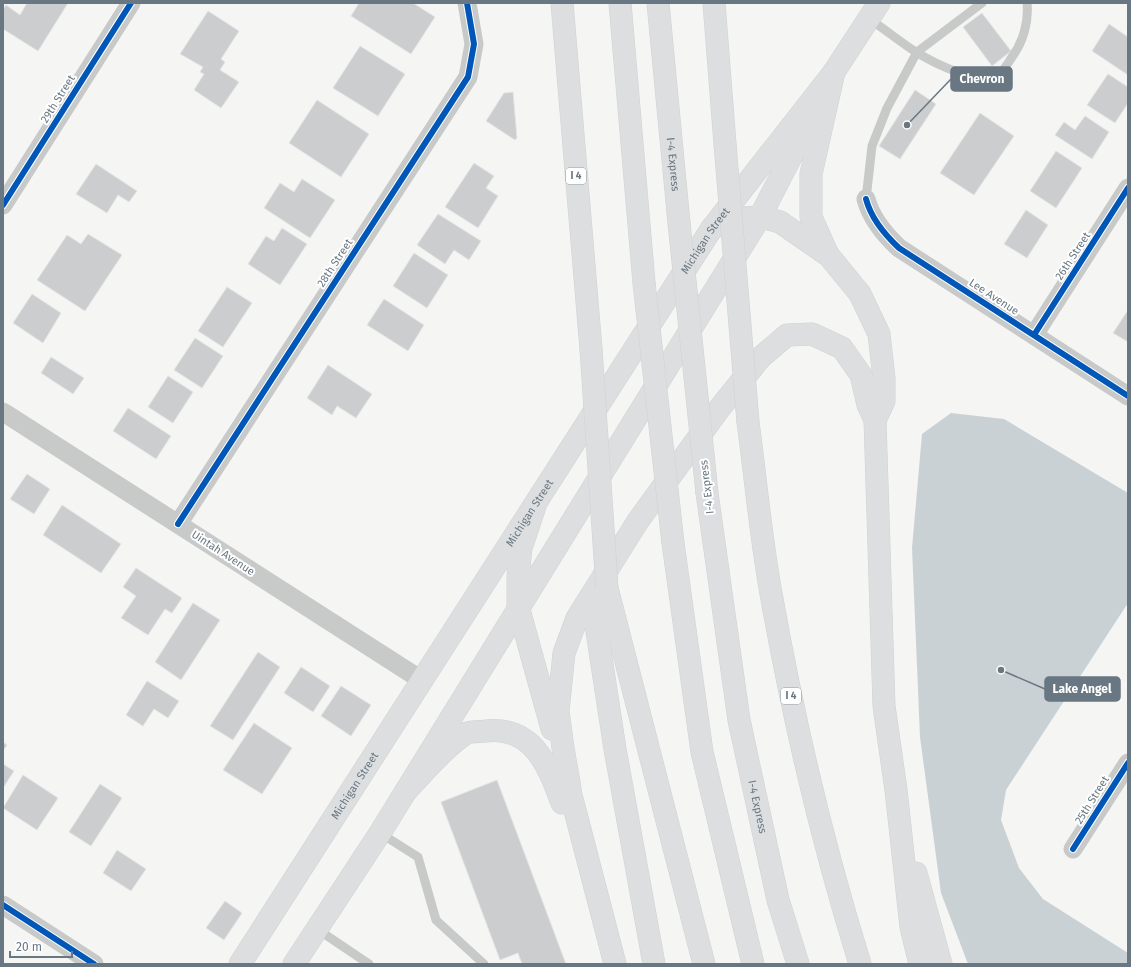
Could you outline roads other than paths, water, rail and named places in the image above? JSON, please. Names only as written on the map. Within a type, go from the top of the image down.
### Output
[{"type":"main road","name":"I 4","points":[[562,3],[591,349],[607,588],[704,964]]},
{"type":"main road","points":[[620,3],[644,283],[673,543],[702,752],[753,964]]},
{"type":"main road","name":"I-4 Express","points":[[658,3],[707,493],[739,720],[778,900],[798,964]]},
{"type":"main road","name":"I 4","points":[[714,3],[748,422],[771,598],[796,719],[824,835],[860,964]]},
{"type":"main road","name":"Michigan Street","points":[[240,964],[423,681],[712,228],[834,72],[874,11]]},
{"type":"main road","points":[[834,72],[811,174],[811,217],[829,256],[860,294],[879,334],[884,378],[884,401],[875,420]]},
{"type":"main road","name":"Michigan Street","points":[[294,964],[380,833],[518,606],[760,217],[834,72]]},
{"type":"main road","points":[[712,228],[739,218],[760,217],[780,222],[829,256]]},
{"type":"main road","points":[[570,788],[562,748],[558,711],[564,653],[576,618],[638,522],[719,409],[760,358],[787,335],[812,334],[842,348],[861,375],[868,406],[875,420],[884,706],[896,790],[911,927],[920,964]]},
{"type":"main road","points":[[535,506],[521,548],[518,576],[518,606],[570,788],[615,964]]},
{"type":"main road","points":[[607,588],[596,625],[617,757],[654,964]]},
{"type":"main road","points":[[406,791],[466,733],[497,730],[515,735],[531,743],[545,761],[554,781],[609,940]]},
{"type":"main road","points":[[896,790],[918,880],[941,964]]},
{"type":"street","name":"29th Street","points":[[3,205],[131,3]]},
{"type":"street","name":"28th Street","points":[[178,524],[468,77],[474,44],[467,3]]},
{"type":"street","name":"26th Street","points":[[1034,335],[1128,188]]},
{"type":"street","name":"Lee Avenue","points":[[866,199],[876,221],[889,239],[899,248],[1128,396]]},
{"type":"street","name":"Uintah Avenue","points":[[3,412],[423,681]]},
{"type":"street","name":"25th Street","points":[[1073,849],[1128,763]]},
{"type":"street","points":[[3,906],[94,964]]},
{"type":"lane","points":[[866,199],[872,146],[887,108],[917,52],[982,3]]},
{"type":"lane","points":[[874,11],[917,52],[958,73],[984,79],[998,75],[1014,54],[1024,36],[1028,12],[1027,3]]},
{"type":"lane","points":[[380,833],[418,857],[436,920],[484,964]]},
{"type":"lane","points":[[317,929],[369,964]]},
{"type":"place","name":"Chevron","points":[[907,125]]},
{"type":"place","name":"Lake Angel","points":[[1001,670]]}]
